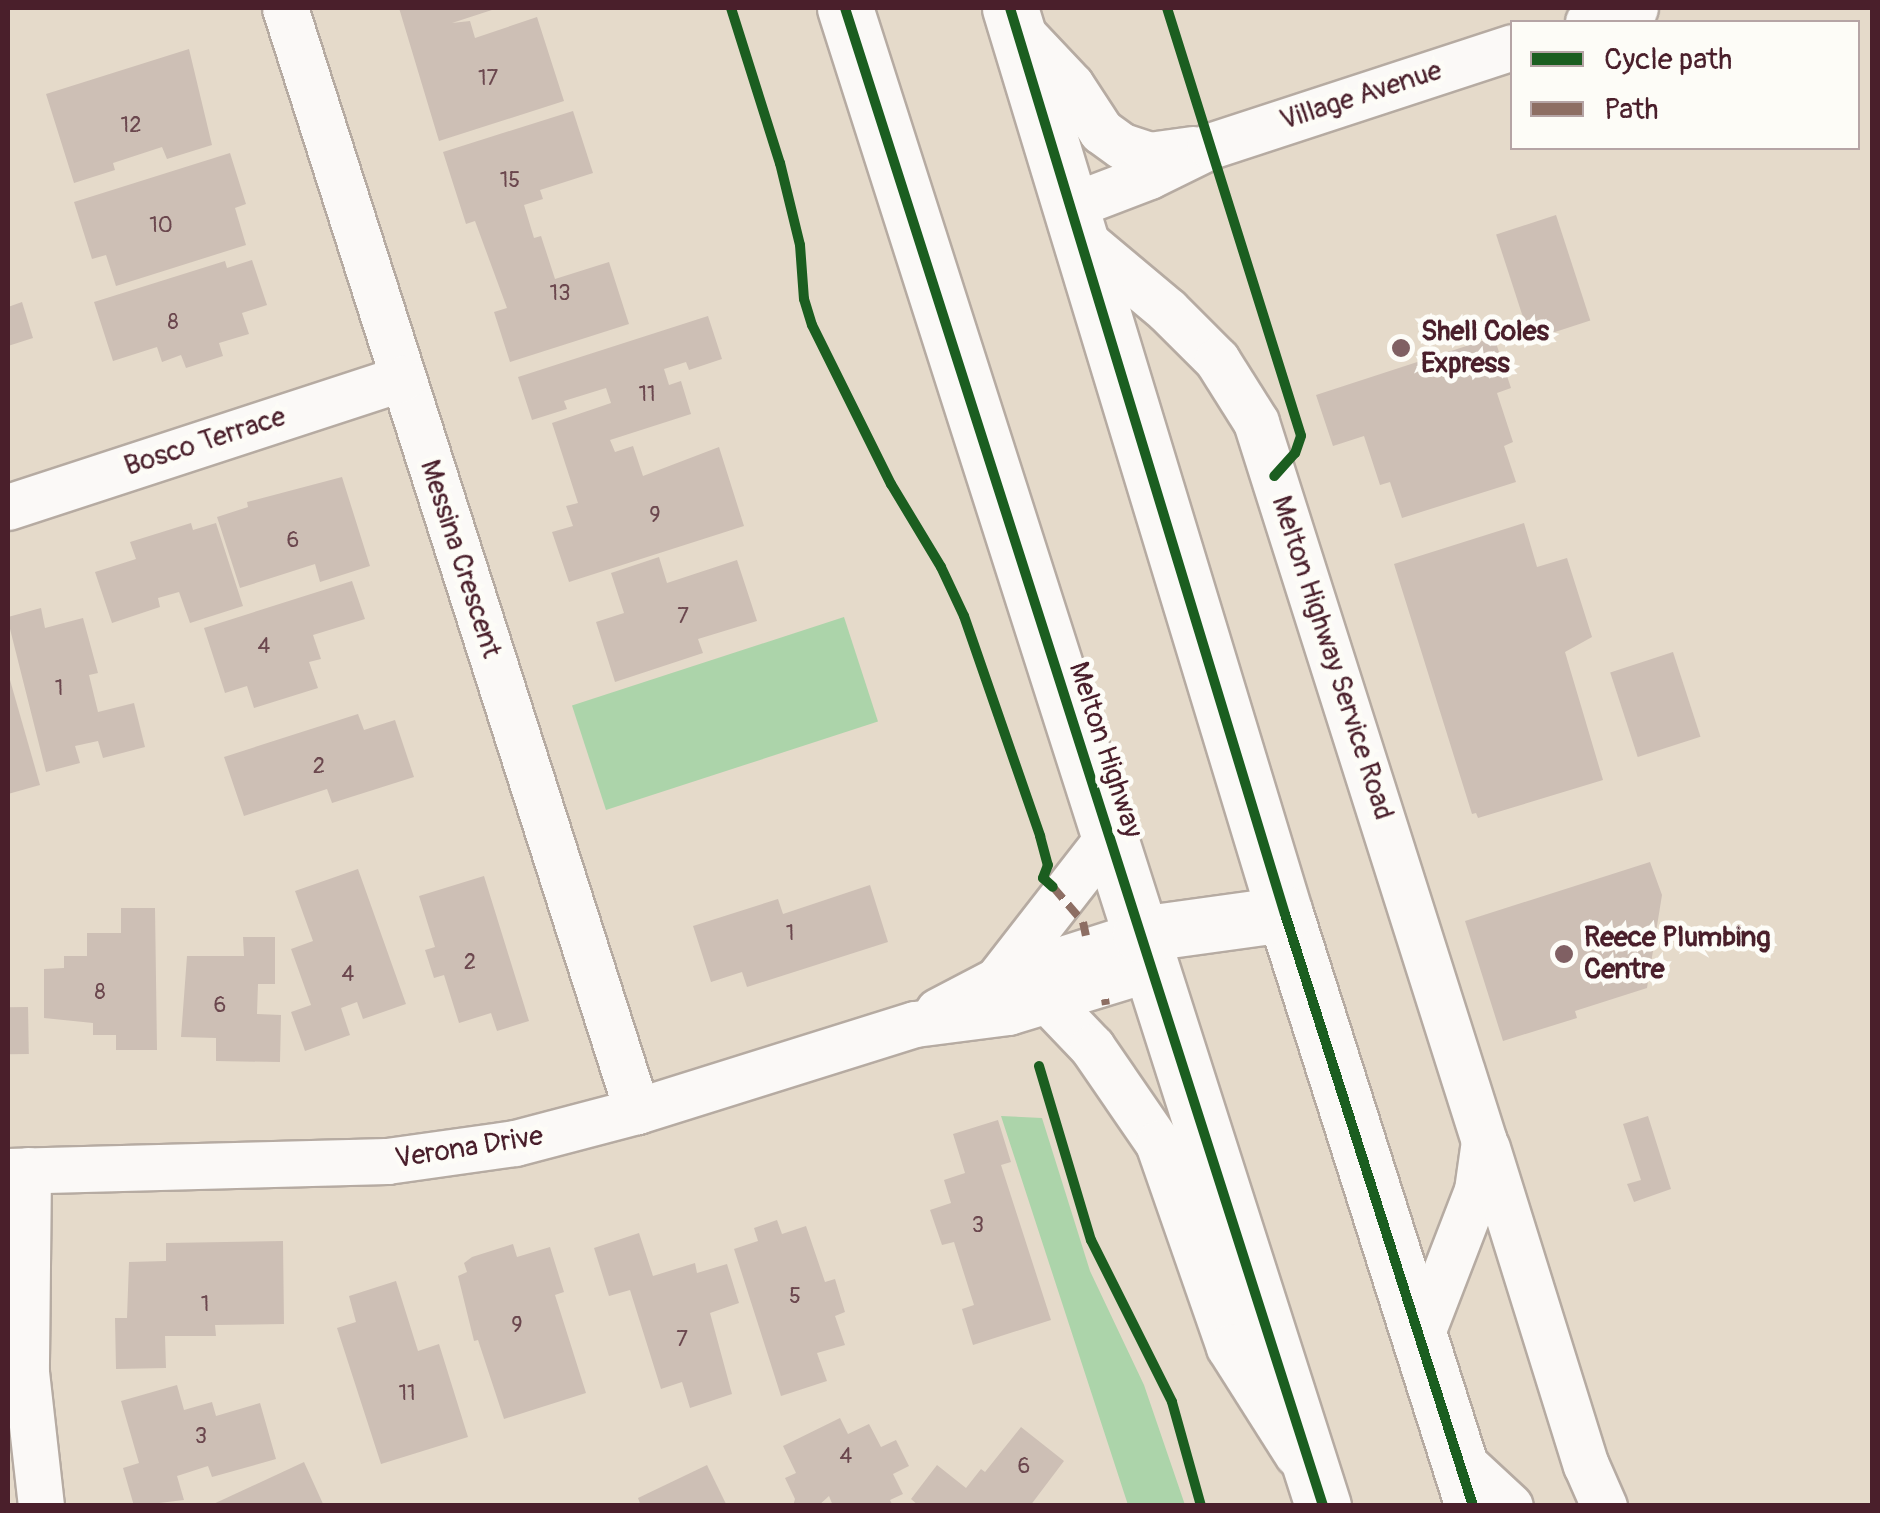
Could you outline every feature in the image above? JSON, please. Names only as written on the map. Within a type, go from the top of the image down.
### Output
[{"type":"highway","name":"Melton Highway","points":[[845,8],[1319,1493]]},
{"type":"highway","points":[[1019,14],[1076,221],[1285,914],[1465,1481]]},
{"type":"highway","points":[[1146,951],[1285,914]]},
{"type":"street","name":"Messina Crescent","points":[[285,8],[637,1111]]},
{"type":"street","points":[[1595,20],[1635,8]]},
{"type":"street","name":"Village Avenue","points":[[1019,14],[1101,132],[1122,146],[1149,154],[1210,146],[1510,48]]},
{"type":"street","name":"Village Avenue","points":[[1076,221],[1210,146]]},
{"type":"street","name":"Melton Highway Service Road","points":[[1076,221],[1217,360],[1256,422],[1581,1450],[1604,1506]]},
{"type":"street","name":"Bosco Terrace","points":[[8,506],[402,378]]},
{"type":"street","points":[[998,980],[1109,836]]},
{"type":"street","name":"Verona Drive","points":[[915,1024],[998,980],[1146,951]]},
{"type":"street","name":"Verona Drive","points":[[18,1170],[387,1161],[515,1143],[637,1111],[915,1024],[1008,1012],[1048,1000],[1146,951]]},
{"type":"street","points":[[1048,1000],[1110,1070],[1158,1142],[1235,1358],[1319,1493]]},
{"type":"street","name":"Melton Highway Service Road","points":[[1420,1338],[1477,1190],[1484,1141]]},
{"type":"street","points":[[18,1170],[26,1387],[40,1506]]},
{"type":"street","points":[[1465,1481],[1510,1506]]},
{"type":"green space","points":[[844,617],[878,722],[606,810],[572,705]]},
{"type":"green space","points":[[1001,1116],[1042,1118],[1090,1271],[1144,1385],[1185,1505],[1128,1505]]},
{"type":"building","points":[[399,8],[498,8],[452,23],[470,21],[475,38],[537,17],[564,101],[439,141]]},
{"type":"building","points":[[189,49],[212,145],[167,159],[162,147],[113,163],[115,170],[74,183],[46,94]]},
{"type":"building","points":[[573,111],[593,173],[540,190],[543,199],[524,205],[534,238],[541,236],[555,279],[609,262],[629,324],[510,362],[494,312],[507,308],[475,221],[466,224],[443,152]]},
{"type":"building","points":[[230,153],[246,204],[235,208],[246,245],[116,286],[106,255],[92,259],[74,202]]},
{"type":"building","points":[[1556,215],[1590,321],[1530,340],[1496,234]]},
{"type":"building","points":[[252,260],[267,305],[242,313],[249,334],[219,343],[223,356],[186,368],[181,355],[162,362],[157,347],[113,361],[94,302],[225,261],[227,268]]},
{"type":"building","points":[[22,302],[33,338],[8,346],[8,307]]},
{"type":"building","points":[[708,316],[722,359],[689,370],[686,362],[664,369],[669,385],[681,381],[691,414],[610,440],[615,452],[633,446],[643,476],[719,447],[744,526],[569,582],[552,532],[573,526],[566,506],[578,503],[552,423],[611,403],[606,388],[564,401],[567,409],[532,420],[518,377]]},
{"type":"building","points":[[1494,337],[1511,388],[1497,393],[1513,442],[1504,446],[1516,482],[1402,518],[1390,482],[1380,485],[1364,436],[1333,446],[1316,395]]},
{"type":"building","points":[[342,477],[370,566],[320,582],[315,564],[240,588],[217,517],[248,507],[247,502]]},
{"type":"building","points":[[191,523],[193,530],[216,523],[243,606],[190,623],[179,592],[158,598],[160,607],[112,623],[95,572],[136,559],[130,542]]},
{"type":"building","points":[[1524,523],[1537,567],[1567,558],[1592,637],[1565,652],[1603,780],[1478,818],[1476,813],[1472,814],[1394,564]]},
{"type":"building","points":[[659,557],[667,583],[737,560],[757,621],[698,639],[703,653],[615,682],[596,622],[624,613],[611,573]]},
{"type":"building","points":[[352,581],[365,619],[313,635],[321,659],[309,662],[318,688],[254,708],[247,686],[225,693],[204,628]]},
{"type":"building","points":[[41,608],[45,628],[83,618],[98,673],[89,675],[98,712],[134,703],[145,747],[103,758],[98,741],[75,746],[80,763],[46,772],[8,621],[8,617]]},
{"type":"building","points":[[1673,652],[1701,737],[1638,757],[1610,672]]},
{"type":"building","points":[[8,673],[40,785],[8,794]]},
{"type":"building","points":[[358,714],[364,730],[395,720],[414,777],[332,803],[327,789],[244,816],[224,757]]},
{"type":"building","name":"Reece Plumbing Centre","points":[[1650,862],[1662,895],[1647,988],[1575,1011],[1577,1018],[1503,1041],[1465,921]]},
{"type":"building","points":[[358,869],[406,1004],[363,1019],[357,1002],[341,1008],[350,1035],[305,1051],[291,1012],[311,1005],[291,949],[313,941],[295,891]]},
{"type":"building","points":[[484,876],[529,1021],[497,1031],[491,1013],[459,1023],[444,975],[434,978],[425,950],[435,947],[419,896]]},
{"type":"building","points":[[870,885],[888,942],[747,987],[742,972],[711,982],[693,926],[778,899],[783,914]]},
{"type":"building","points":[[121,908],[155,908],[157,1050],[116,1050],[116,1035],[93,1035],[93,1023],[44,1018],[44,969],[64,968],[64,956],[87,956],[87,933],[121,933]]},
{"type":"building","points":[[243,937],[275,937],[275,984],[258,984],[257,1014],[281,1015],[280,1062],[216,1061],[216,1038],[181,1037],[187,956],[244,956]]},
{"type":"building","points":[[8,1007],[28,1007],[29,1054],[9,1054]]},
{"type":"building","points":[[1648,1116],[1671,1189],[1634,1202],[1627,1184],[1641,1180],[1623,1124]]},
{"type":"building","points":[[998,1120],[1011,1162],[1001,1165],[1051,1320],[973,1345],[962,1309],[974,1305],[954,1242],[942,1245],[930,1210],[951,1203],[944,1180],[965,1173],[953,1134]]},
{"type":"building","points":[[777,1220],[782,1234],[806,1226],[825,1282],[835,1279],[845,1312],[835,1316],[845,1345],[817,1353],[827,1381],[781,1396],[734,1249],[758,1241],[754,1228]]},
{"type":"building","points":[[639,1233],[653,1276],[695,1263],[697,1273],[727,1264],[739,1303],[710,1313],[732,1394],[690,1408],[682,1382],[661,1389],[630,1290],[609,1296],[594,1248]]},
{"type":"building","points":[[283,1241],[284,1324],[215,1325],[216,1336],[165,1336],[166,1368],[116,1369],[115,1318],[127,1318],[129,1262],[166,1261],[166,1243]]},
{"type":"building","points":[[513,1244],[517,1257],[550,1247],[564,1292],[555,1295],[586,1393],[504,1419],[478,1340],[474,1341],[458,1276],[467,1272],[464,1263],[472,1257]]},
{"type":"building","points":[[396,1281],[418,1351],[439,1344],[468,1437],[381,1464],[337,1328],[356,1322],[349,1296]]},
{"type":"building","points":[[177,1385],[184,1410],[212,1402],[216,1416],[260,1403],[276,1459],[212,1477],[208,1466],[177,1476],[184,1500],[134,1506],[123,1468],[139,1463],[121,1401]]},
{"type":"building","points":[[840,1418],[848,1434],[869,1424],[881,1447],[896,1440],[909,1466],[893,1474],[903,1494],[890,1500],[893,1506],[833,1506],[829,1496],[818,1506],[793,1506],[795,1499],[785,1478],[796,1473],[783,1446]]},
{"type":"building","points":[[1021,1427],[1064,1461],[1030,1506],[919,1506],[911,1499],[937,1465],[966,1488],[981,1469],[985,1472]]},
{"type":"building","points":[[304,1462],[324,1506],[209,1506]]},
{"type":"building","points":[[707,1465],[727,1506],[641,1506],[638,1498]]},
{"type":"marked path","points":[[1053,887],[1083,922],[1086,936]]},
{"type":"marked path","points":[[1105,999],[1106,1005]]},
{"type":"cycle path","points":[[731,8],[780,163],[800,245],[804,299],[812,325],[891,484],[941,567],[964,616],[1040,836],[1048,865],[1043,878],[1053,887]]},
{"type":"cycle path","points":[[845,8],[1323,1506]]},
{"type":"cycle path","points":[[1010,8],[1285,914],[1473,1506]]},
{"type":"cycle path","points":[[1167,8],[1301,436],[1295,453],[1274,476]]},
{"type":"cycle path","points":[[1039,1066],[1091,1240],[1172,1402],[1201,1506]]},
{"type":"place","name":"Shell Coles Express","points":[[1401,348]]},
{"type":"place","name":"Reece Plumbing Centre","points":[[1564,954]]}]
